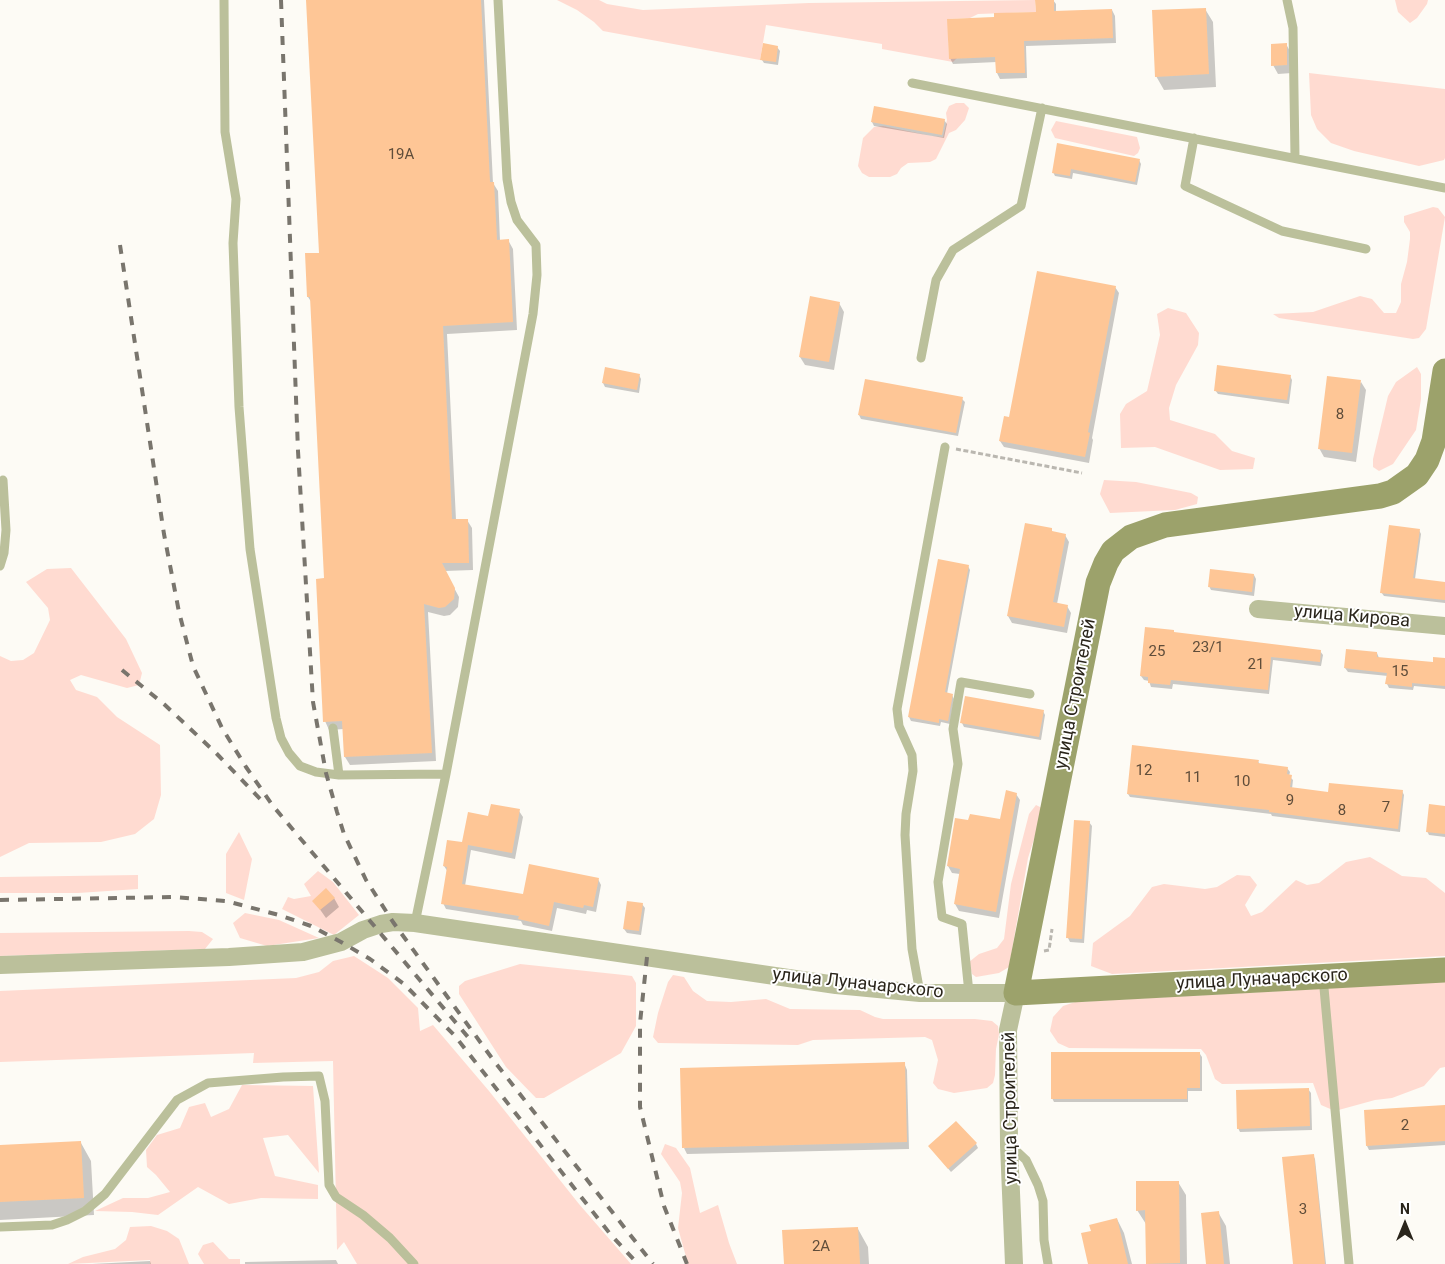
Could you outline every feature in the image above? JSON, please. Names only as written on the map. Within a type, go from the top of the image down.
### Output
[{"type":"main road","name":"улица Строителей","points":[[1016,993],[1098,583],[1113,551],[1131,537],[1165,525],[1380,496],[1393,492],[1417,474],[1428,460],[1436,434],[1445,371]]},
{"type":"main road","name":"улица Луначарского","points":[[1016,993],[1445,970]]},
{"type":"street","name":"улица Кирова","points":[[1258,609],[1445,626]]},
{"type":"street","name":"улица Луначарского","points":[[0,965],[229,957],[303,952],[341,942],[370,928],[393,922],[415,923],[836,985],[920,993],[1016,993]]},
{"type":"street","name":"улица Строителей","points":[[1014,1264],[1009,1145],[1008,1030],[1016,993]]},
{"type":"lane","points":[[224,0],[225,132],[236,199],[233,243],[239,407],[251,558],[276,718],[281,738],[289,753],[300,766],[316,772],[339,776],[446,774]]},
{"type":"lane","points":[[415,923],[446,774],[532,323],[537,274],[536,245],[517,220],[511,202],[507,178],[498,0]]},
{"type":"lane","points":[[1287,0],[1292,28],[1295,157]]},
{"type":"lane","points":[[912,82],[1445,188]]},
{"type":"lane","points":[[921,358],[936,280],[953,250],[1021,206],[1042,108]]},
{"type":"lane","points":[[1194,138],[1185,186],[1282,231],[1366,249]]},
{"type":"lane","points":[[920,993],[912,948],[905,835],[906,814],[913,771],[912,755],[899,726],[897,709],[945,446]]},
{"type":"lane","points":[[0,566],[4,553],[6,530],[2,507],[3,480]]},
{"type":"lane","points":[[969,993],[962,924],[942,917],[938,882],[958,764],[953,729],[961,682],[1030,694]]},
{"type":"lane","points":[[333,728],[339,776]]},
{"type":"lane","points":[[1323,976],[1349,1264]]},
{"type":"lane","points":[[0,1227],[52,1224],[67,1220],[85,1211],[105,1194],[176,1100],[208,1083],[318,1076],[325,1101],[329,1185],[336,1197],[363,1215],[390,1238],[414,1264]]},
{"type":"lane","points":[[1009,1145],[1026,1160],[1041,1193],[1044,1240],[1048,1264]]},
{"type":"path","points":[[945,446],[1082,473]]},
{"type":"path","points":[[1025,951],[1048,950],[1052,928]]},
{"type":"shaded area","points":[[557,0],[599,0],[607,4],[643,10],[809,3],[1035,0],[1036,12],[978,14],[970,18],[948,19],[949,58],[957,58],[953,62],[882,49],[882,44],[766,25],[760,60],[603,31],[577,10]]},
{"type":"shaded area","points":[[1395,0],[1428,0],[1417,18],[1410,23],[1398,12]]},
{"type":"shaded area","points":[[1309,73],[1445,89],[1444,160],[1419,166],[1354,151],[1331,143],[1317,129],[1311,115]]},
{"type":"shaded area","points":[[956,103],[964,103],[969,108],[965,120],[956,130],[949,133],[936,159],[930,162],[908,163],[897,174],[890,177],[869,177],[862,173],[858,166],[863,138],[874,127],[883,126],[943,137],[947,120],[946,113],[949,106]]},
{"type":"shaded area","points":[[1056,121],[1137,137],[1140,148],[1134,156],[1055,138],[1051,130]]},
{"type":"shaded area","points":[[1433,207],[1438,208],[1445,217],[1426,329],[1419,338],[1413,339],[1279,318],[1273,314],[1313,312],[1360,296],[1372,299],[1384,313],[1396,313],[1401,302],[1401,284],[1407,262],[1410,239],[1410,232],[1404,222],[1404,216]]},
{"type":"shaded area","points":[[1168,308],[1186,313],[1199,333],[1198,345],[1176,385],[1169,408],[1170,420],[1215,434],[1232,451],[1255,458],[1253,469],[1220,470],[1155,447],[1121,448],[1120,414],[1126,404],[1147,391],[1160,335],[1157,314]]},
{"type":"shaded area","points":[[1417,367],[1421,374],[1421,399],[1416,430],[1393,464],[1379,471],[1373,467],[1373,459],[1388,396],[1396,382]]},
{"type":"shaded area","points":[[1104,480],[1136,482],[1191,493],[1198,497],[1197,504],[1175,510],[1110,513],[1100,494]]},
{"type":"shaded area","points":[[71,568],[126,639],[142,673],[139,685],[127,688],[81,675],[70,680],[76,690],[97,697],[117,717],[160,745],[161,795],[154,819],[135,834],[101,842],[29,843],[0,857],[0,656],[11,661],[23,660],[34,653],[50,620],[48,608],[26,582],[47,569]]},
{"type":"shaded area","points":[[1036,805],[1042,808],[1042,814],[1028,858],[1009,967],[999,973],[976,977],[972,974],[969,962],[979,954],[997,948],[1004,939],[1011,884],[1029,814]]},
{"type":"shaded area","points":[[239,832],[252,859],[244,900],[226,893],[226,854]]},
{"type":"shaded area","points":[[1370,857],[1402,876],[1426,878],[1445,893],[1445,956],[1112,974],[1091,966],[1093,943],[1130,916],[1152,887],[1164,884],[1205,889],[1217,887],[1237,875],[1250,876],[1257,885],[1245,905],[1251,916],[1262,912],[1296,880],[1307,885],[1319,883],[1346,862]]},
{"type":"shaded area","points":[[318,871],[333,882],[359,915],[334,935],[282,909],[288,897],[294,899],[311,896],[304,884]]},
{"type":"shaded area","points":[[138,875],[138,889],[78,893],[0,893],[0,877]]},
{"type":"shaded area","points":[[245,913],[279,920],[319,938],[267,946],[240,938],[233,923]]},
{"type":"shaded area","points":[[202,932],[213,939],[205,949],[0,956],[0,933]]},
{"type":"shaded area","points":[[354,956],[388,978],[418,1008],[420,1031],[433,1025],[489,1091],[579,1204],[631,1264],[357,1264],[344,1242],[337,1250],[333,1061],[253,1063],[254,1053],[0,1062],[0,991],[296,978],[319,972],[333,961]]},
{"type":"shaded area","points":[[520,964],[632,976],[636,983],[636,1026],[621,1053],[544,1098],[536,1098],[506,1067],[459,994],[459,986],[465,981]]},
{"type":"shaded area","points":[[673,975],[684,977],[693,991],[707,1001],[731,1002],[766,999],[790,1009],[860,1010],[883,1019],[975,1019],[992,1021],[998,1026],[999,1034],[993,1083],[987,1088],[954,1093],[938,1089],[933,1083],[938,1060],[932,1040],[925,1037],[813,1040],[798,1045],[658,1043],[653,1037],[658,1013],[668,982]]},
{"type":"shaded area","points":[[1445,982],[1445,1067],[1440,1068],[1424,1086],[1392,1098],[1375,1100],[1335,1111],[1321,1105],[1313,1083],[1222,1084],[1215,1079],[1206,1055],[1201,1049],[1069,1048],[1058,1043],[1050,1031],[1053,1017],[1063,1006],[1075,1002]]},
{"type":"shaded area","points":[[242,1085],[313,1086],[319,1173],[288,1135],[263,1138],[275,1176],[318,1185],[318,1199],[261,1198],[229,1204],[198,1187],[158,1215],[95,1211],[123,1198],[148,1198],[170,1192],[147,1167],[146,1150],[157,1135],[180,1128],[189,1107],[205,1103],[211,1117],[229,1109]]},
{"type":"shaded area","points":[[665,1144],[676,1148],[690,1168],[700,1213],[718,1205],[737,1264],[688,1264],[678,1228],[682,1193],[680,1182],[661,1154]]},
{"type":"shaded area","points":[[151,1226],[167,1231],[179,1239],[189,1264],[150,1264],[150,1260],[68,1264],[83,1257],[115,1249],[126,1240],[130,1227]]},
{"type":"shaded area","points":[[213,1242],[229,1259],[240,1259],[240,1264],[204,1264],[198,1254],[203,1245]]},
{"type":"building","points":[[306,0],[481,0],[490,182],[494,182],[497,240],[509,239],[513,322],[443,326],[452,519],[468,519],[469,563],[442,563],[455,588],[454,599],[445,607],[439,608],[424,604],[432,753],[344,757],[342,721],[323,722],[316,579],[324,578],[310,297],[307,297],[305,253],[319,253]]},
{"type":"building","points":[[1035,0],[1054,0],[1054,11],[1112,9],[1113,38],[1024,41],[1025,73],[996,73],[995,57],[949,59],[947,19],[994,17],[994,13],[1036,12]]},
{"type":"building","points":[[1206,8],[1209,74],[1155,77],[1152,10]]},
{"type":"building","points":[[763,43],[778,46],[776,62],[760,60]]},
{"type":"building","points":[[1287,43],[1287,65],[1271,66],[1271,44]]},
{"type":"building","points":[[874,106],[945,119],[942,135],[871,122]]},
{"type":"building","points":[[1057,143],[1140,159],[1135,182],[1071,169],[1070,176],[1052,173]]},
{"type":"building","points":[[1037,271],[1116,286],[1088,432],[1090,433],[1085,457],[999,441],[1004,416],[1009,417]]},
{"type":"building","points":[[810,296],[840,302],[829,362],[799,357]]},
{"type":"building","points":[[1217,365],[1291,375],[1287,400],[1214,391]]},
{"type":"building","points":[[605,367],[640,374],[637,390],[602,383]]},
{"type":"building","points":[[1327,376],[1361,380],[1352,453],[1318,449]]},
{"type":"building","points":[[865,379],[963,397],[956,433],[858,415]]},
{"type":"building","points":[[1025,523],[1052,528],[1052,531],[1066,534],[1053,602],[1068,605],[1064,627],[1007,616]]},
{"type":"building","points":[[1389,525],[1420,529],[1413,578],[1445,582],[1445,600],[1380,593]]},
{"type":"building","points":[[938,559],[969,565],[945,692],[953,694],[948,721],[939,719],[939,723],[908,717]]},
{"type":"building","points":[[1210,569],[1254,574],[1252,592],[1208,587]]},
{"type":"building","points":[[1145,627],[1321,650],[1320,662],[1271,657],[1268,690],[1171,680],[1170,685],[1148,683],[1148,677],[1140,676]]},
{"type":"building","points":[[1346,649],[1377,652],[1377,657],[1433,662],[1433,657],[1445,658],[1445,686],[1412,683],[1412,687],[1385,684],[1387,673],[1344,668]]},
{"type":"building","points":[[965,696],[1044,710],[1039,737],[960,723]]},
{"type":"building","points":[[1132,745],[1259,760],[1258,763],[1288,767],[1287,774],[1292,775],[1290,787],[1328,792],[1329,783],[1403,790],[1398,829],[1269,812],[1269,810],[1127,794]]},
{"type":"building","points":[[1006,790],[1017,793],[996,912],[954,904],[960,869],[947,866],[955,818],[968,820],[970,814],[1000,819]]},
{"type":"building","points":[[491,804],[520,809],[512,853],[468,845],[462,884],[523,894],[529,864],[599,878],[593,907],[584,905],[583,908],[554,902],[549,926],[518,919],[519,916],[441,904],[447,867],[443,866],[447,840],[462,842],[468,812],[488,816]]},
{"type":"building","points":[[1429,804],[1445,806],[1445,834],[1426,832]]},
{"type":"building","points":[[1074,820],[1090,821],[1082,939],[1066,938]]},
{"type":"building","points":[[326,888],[335,898],[320,910],[312,901]]},
{"type":"building","points":[[627,901],[643,903],[639,931],[623,929]]},
{"type":"building","points":[[1051,1052],[1200,1052],[1200,1088],[1187,1088],[1187,1099],[1051,1099]]},
{"type":"building","points":[[905,1062],[907,1142],[682,1148],[680,1068]]},
{"type":"building","points":[[1309,1088],[1310,1126],[1237,1129],[1236,1090]]},
{"type":"building","points":[[1445,1105],[1445,1141],[1366,1146],[1364,1110]]},
{"type":"building","points":[[956,1121],[977,1143],[948,1169],[928,1146]]},
{"type":"building","points":[[81,1141],[84,1198],[0,1202],[0,1145]]},
{"type":"building","points":[[1314,1154],[1325,1264],[1293,1264],[1282,1157]]},
{"type":"building","points":[[1136,1181],[1179,1181],[1180,1263],[1146,1264],[1145,1210],[1136,1211]]},
{"type":"building","points":[[1219,1211],[1224,1264],[1206,1264],[1201,1213]]},
{"type":"building","points":[[1117,1218],[1128,1264],[1088,1264],[1081,1233],[1091,1231],[1089,1225]]},
{"type":"building","points":[[858,1227],[860,1264],[784,1264],[782,1230]]},
{"type":"railway","points":[[281,0],[298,451],[313,702],[326,773],[337,812],[344,834],[366,880],[393,922],[494,1061],[653,1264]]},
{"type":"railway","points":[[120,245],[164,534],[179,612],[193,666],[222,728],[273,806],[473,1043]]},
{"type":"railway","points":[[122,670],[165,705],[217,754],[266,805]]},
{"type":"railway","points":[[0,900],[174,897],[226,901],[279,915],[311,926],[341,942],[370,959],[404,984],[455,1036],[611,1235],[638,1264]]},
{"type":"railway","points":[[647,957],[640,1023],[640,1107],[664,1206],[687,1264]]}]
